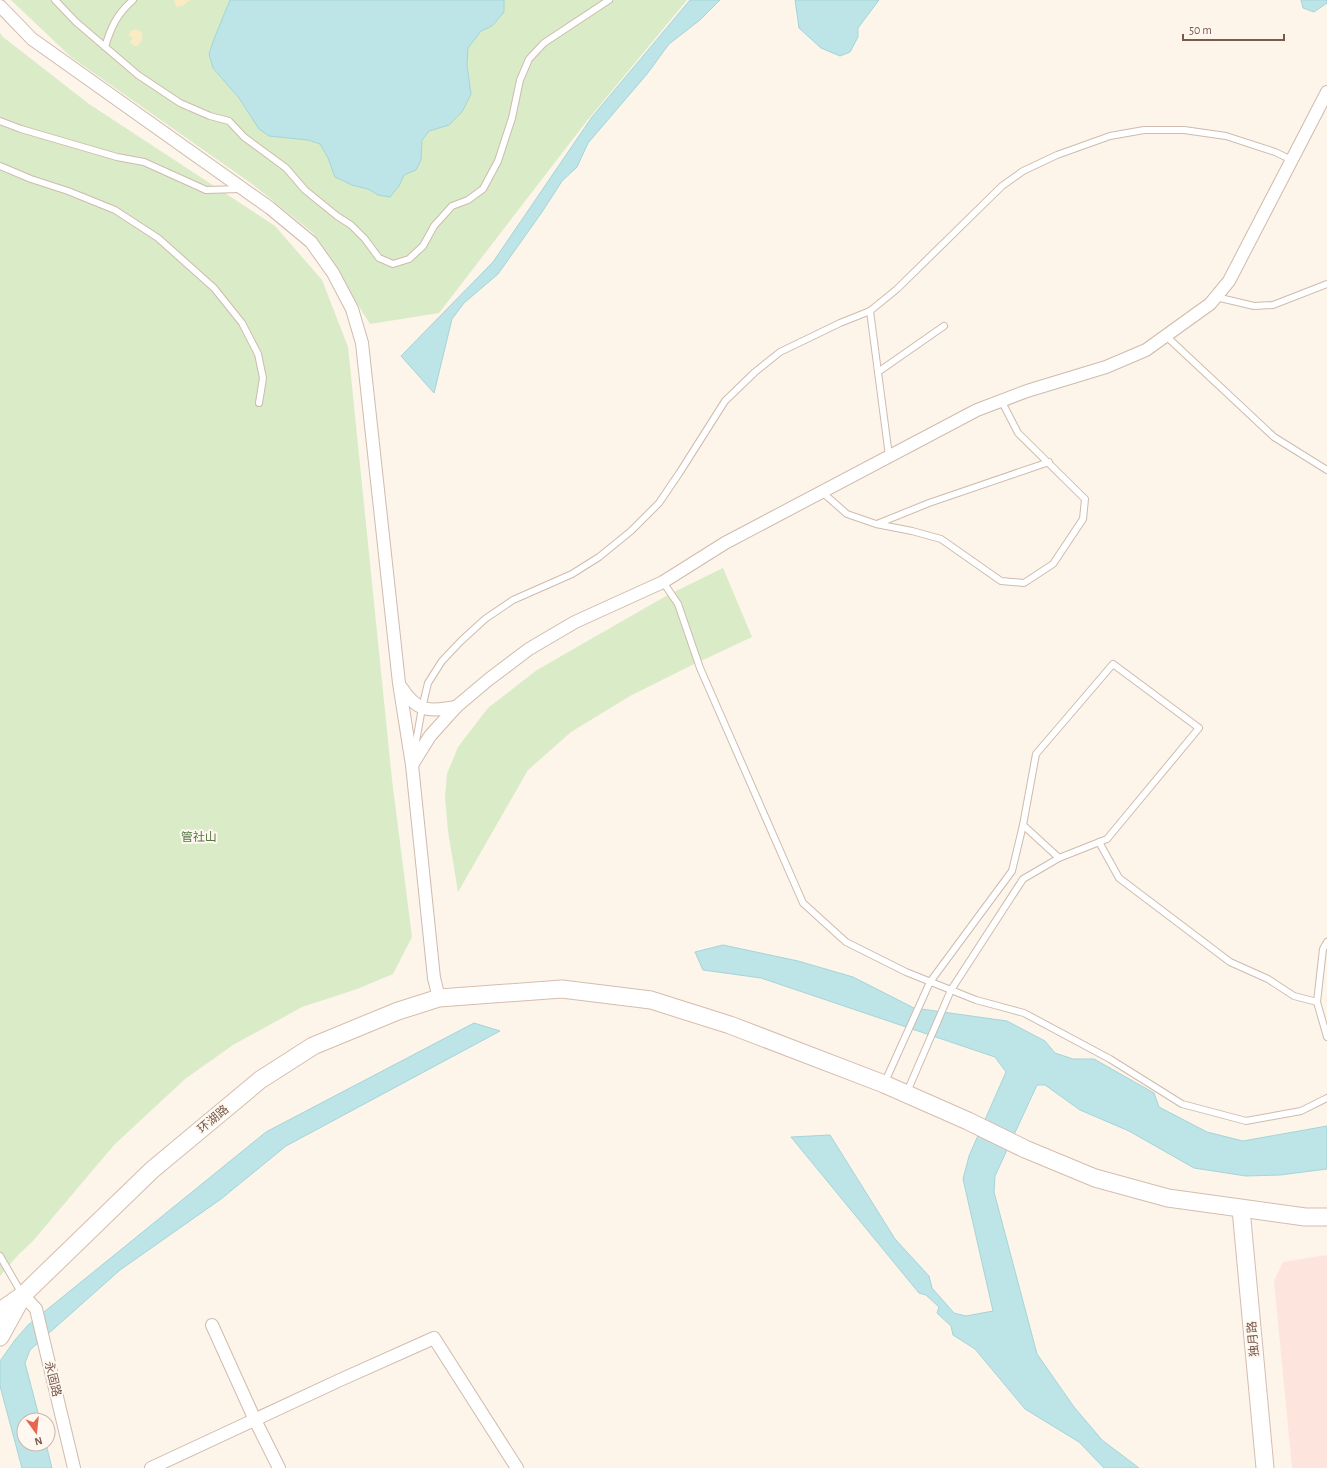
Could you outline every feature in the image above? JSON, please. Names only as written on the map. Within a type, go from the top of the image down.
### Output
[{"type":"street","points":[[0,6],[32,39],[270,208],[311,242],[333,273],[352,309],[362,343],[399,684],[412,765],[434,978],[439,998]]},
{"type":"street","points":[[412,765],[430,736],[456,707],[529,648],[575,622],[662,582],[725,543],[977,410],[1027,391],[1106,367],[1146,350],[1210,304],[1229,281],[1327,92]]},
{"type":"street","points":[[399,684],[409,700],[422,708],[439,710],[456,707]]},
{"type":"street","name":"环湖路","points":[[0,1311],[23,1295],[152,1170],[260,1080],[313,1046],[398,1011],[439,998],[562,989],[651,1000],[730,1025],[906,1093],[1025,1149],[1095,1178],[1168,1198],[1305,1218],[1327,1217]]},
{"type":"street","name":"独月路","points":[[1241,1209],[1265,1468]]},
{"type":"street","name":"环湖路","points":[[0,1337],[23,1295]]},
{"type":"street","name":"永固路","points":[[23,1295],[36,1310],[74,1468]]},
{"type":"street","points":[[212,1325],[255,1420],[279,1468]]},
{"type":"street","points":[[151,1468],[434,1338],[517,1468]]},
{"type":"lane","points":[[55,0],[76,22],[138,75],[180,103],[210,116],[229,121],[244,137],[286,168],[305,190],[350,225],[365,239],[380,258],[393,264],[409,259],[423,246],[434,226],[452,206],[468,200],[483,189],[498,161],[512,118],[520,80],[529,59],[544,43],[609,0]]},
{"type":"lane","points":[[105,47],[111,29],[122,10],[133,0]]},
{"type":"lane","points":[[0,121],[117,157],[144,162],[206,190],[242,189]]},
{"type":"lane","points":[[412,765],[428,682],[442,661],[461,641],[485,619],[513,600],[572,574],[599,557],[631,531],[659,502],[725,401],[755,372],[780,352],[840,323],[870,311],[897,289],[1002,186],[1023,171],[1058,155],[1110,136],[1144,130],[1184,130],[1226,136],[1275,152],[1292,160]]},
{"type":"lane","points":[[0,166],[115,210],[158,238],[214,288],[242,323],[258,354],[263,378],[259,403]]},
{"type":"lane","points":[[1216,297],[1254,306],[1273,305],[1327,284]]},
{"type":"lane","points":[[870,311],[889,456]]},
{"type":"lane","points":[[878,372],[944,326]]},
{"type":"lane","points":[[1166,336],[1274,437],[1327,470]]},
{"type":"lane","points":[[822,492],[847,514],[876,524],[912,531],[941,539],[1002,581],[1024,583],[1053,564],[1083,519],[1085,498],[1018,433],[1001,400]]},
{"type":"lane","points":[[876,524],[929,503],[1048,462]]},
{"type":"lane","points":[[662,582],[678,604],[700,668],[803,903],[846,942],[906,972],[930,982],[976,1000],[1024,1013],[1110,1059],[1182,1104],[1246,1121],[1302,1111],[1327,1098]]},
{"type":"lane","points":[[884,1084],[930,982],[1012,871],[1023,825],[1036,754],[1113,664],[1199,728],[1107,839],[1059,858],[1023,878],[951,990],[906,1093]]},
{"type":"lane","points":[[1023,825],[1059,858]]},
{"type":"lane","points":[[1099,842],[1119,878],[1230,962],[1268,979],[1294,996],[1317,1002]]},
{"type":"lane","points":[[1012,871],[1023,878]]},
{"type":"lane","points":[[1327,942],[1323,949],[1317,1002],[1327,1037]]},
{"type":"lane","points":[[0,1257],[23,1295]]},
{"type":"shaded area","points":[[1327,1255],[1327,1468],[1292,1468],[1274,1281],[1283,1262]]},
{"type":"green space","points":[[11,0],[687,0],[586,122],[439,313],[370,324],[313,233],[252,184],[71,57]]},
{"type":"green space","name":"管社山","points":[[0,33],[3,37],[89,104],[275,226],[322,280],[348,347],[392,780],[412,937],[393,974],[357,989],[302,1007],[233,1045],[185,1079],[114,1145],[32,1242],[19,1254],[0,1276]]},
{"type":"green space","points":[[723,568],[752,637],[630,696],[571,732],[528,770],[458,892],[448,831],[445,797],[447,774],[458,747],[488,708],[537,670],[666,596]]},
{"type":"sand","points":[[174,0],[191,0],[183,6],[176,7]]},
{"type":"sand","points":[[136,29],[142,32],[142,40],[138,46],[134,46],[130,42],[133,38],[129,36],[130,31]]},
{"type":"water","points":[[230,0],[504,0],[504,12],[492,26],[481,31],[468,48],[467,66],[471,94],[462,112],[449,125],[429,131],[422,140],[421,160],[416,170],[404,175],[399,186],[390,197],[378,195],[368,189],[352,185],[335,177],[328,158],[320,144],[308,140],[269,136],[259,129],[239,98],[213,68],[209,54]]},
{"type":"water","points":[[690,0],[720,0],[700,20],[669,44],[647,74],[588,143],[577,167],[562,181],[498,274],[464,303],[452,319],[434,393],[401,356],[493,262],[592,117]]},
{"type":"water","points":[[795,0],[879,0],[858,28],[858,37],[850,52],[840,56],[821,48],[799,28]]},
{"type":"water","points":[[1301,0],[1327,0],[1327,3],[1314,12],[1303,8]]},
{"type":"water","points":[[723,945],[798,961],[853,977],[914,1008],[1007,1021],[1045,1041],[1055,1053],[1073,1059],[1094,1059],[1154,1093],[1159,1107],[1207,1132],[1243,1141],[1327,1126],[1327,1169],[1280,1175],[1246,1176],[1194,1168],[1129,1131],[1080,1110],[1045,1085],[1037,1085],[995,1176],[994,1192],[1037,1354],[1074,1407],[1102,1440],[1139,1468],[1104,1468],[1079,1442],[1025,1409],[975,1349],[953,1335],[951,1326],[937,1313],[939,1307],[926,1295],[919,1293],[791,1137],[830,1135],[895,1239],[929,1276],[932,1288],[954,1313],[966,1316],[993,1311],[963,1179],[969,1156],[1006,1072],[995,1057],[761,978],[703,970],[695,952]]},
{"type":"water","points":[[474,1023],[500,1031],[286,1146],[221,1199],[120,1270],[30,1350],[25,1363],[38,1412],[16,1412],[16,1446],[0,1386],[0,1361],[15,1340],[28,1325],[266,1132]]},
{"type":"water","points":[[18,1452],[48,1452],[52,1468],[22,1468]]}]
